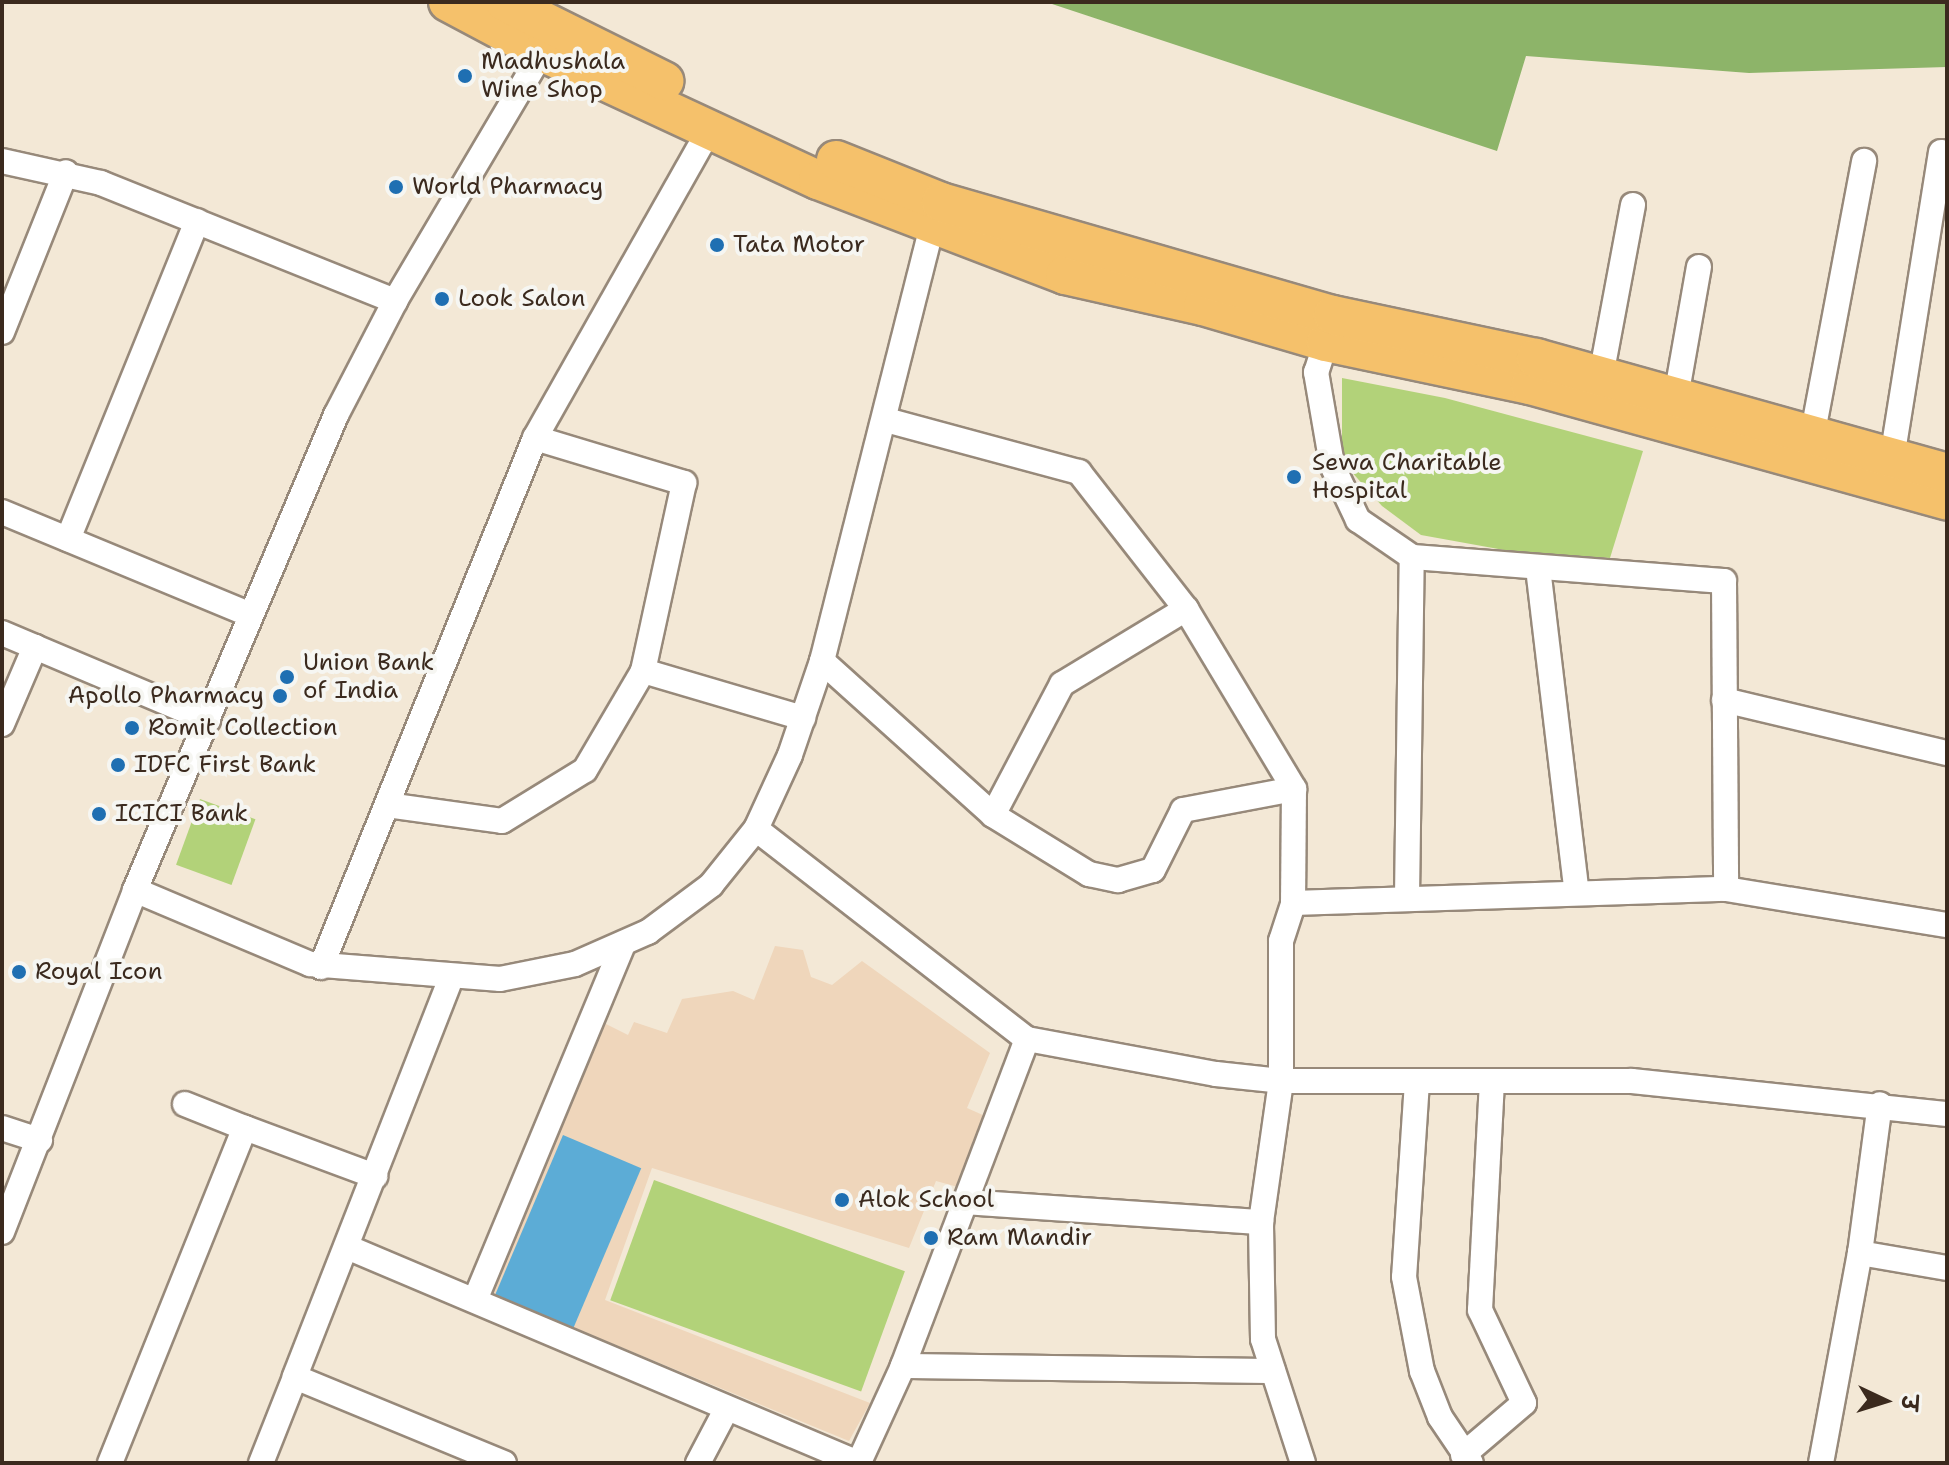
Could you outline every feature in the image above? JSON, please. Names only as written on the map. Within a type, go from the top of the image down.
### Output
[{"type":"main road","points":[[448,2],[542,52],[709,130],[932,227],[1065,275],[1203,306],[1326,342],[1530,385],[1947,501]]},
{"type":"main road","points":[[505,2],[720,108],[941,202],[1333,315],[1601,376],[1947,473]]},
{"type":"street","points":[[2,1232],[245,612],[298,467],[479,135],[499,121],[542,52]]},
{"type":"street","points":[[321,967],[535,438],[709,130]]},
{"type":"street","points":[[1892,458],[1941,152]]},
{"type":"street","points":[[2,161],[66,172],[388,298]]},
{"type":"street","points":[[1812,437],[1864,161]]},
{"type":"street","points":[[2,332],[7,307],[66,172]]},
{"type":"street","points":[[1601,376],[1633,205]]},
{"type":"street","points":[[68,539],[197,221]]},
{"type":"street","points":[[135,890],[321,967],[451,978],[524,976],[623,944],[679,911],[711,885],[756,829],[803,718],[822,661],[886,420],[932,227]]},
{"type":"street","points":[[1676,397],[1699,267]]},
{"type":"street","points":[[1326,342],[1316,372],[1332,465],[1358,520],[1412,557],[1724,581],[1726,889]]},
{"type":"street","points":[[886,420],[1079,472],[1186,609],[1294,789],[1293,903],[1281,941],[1281,1081],[1261,1222],[1263,1339],[1303,1463]]},
{"type":"street","points":[[387,805],[502,821],[585,770],[643,671],[684,483],[535,438]]},
{"type":"street","points":[[2,512],[245,612]]},
{"type":"street","points":[[1407,897],[1412,557]]},
{"type":"street","points":[[1538,568],[1577,893]]},
{"type":"street","points":[[993,815],[1062,684],[1186,609]]},
{"type":"street","points":[[2,633],[202,717]]},
{"type":"street","points":[[2,724],[35,647]]},
{"type":"street","points":[[822,661],[993,815],[1089,874],[1118,880],[1153,870],[1183,810],[1294,789]]},
{"type":"street","points":[[643,671],[803,718]]},
{"type":"street","points":[[1724,700],[1947,753]]},
{"type":"street","points":[[756,829],[1027,1039],[1216,1074],[1281,1081],[1632,1081],[1880,1104],[1947,1114]]},
{"type":"street","points":[[1293,903],[1726,889],[1947,925]]},
{"type":"street","points":[[475,1300],[623,944]]},
{"type":"street","points":[[261,1463],[451,978]]},
{"type":"street","points":[[347,1247],[859,1462],[903,1366],[1027,1039]]},
{"type":"street","points":[[1417,1082],[1404,1277],[1422,1371],[1467,1459],[1524,1403],[1480,1310],[1492,1082]]},
{"type":"street","points":[[185,1104],[375,1176]]},
{"type":"street","points":[[1821,1463],[1860,1253],[1880,1104]]},
{"type":"street","points":[[2,1128],[40,1140]]},
{"type":"street","points":[[110,1463],[245,1128]]},
{"type":"street","points":[[965,1202],[1261,1222]]},
{"type":"street","points":[[1860,1253],[1947,1268]]},
{"type":"street","points":[[903,1366],[1273,1371]]},
{"type":"street","points":[[295,1377],[504,1463]]},
{"type":"street","points":[[698,1463],[727,1408]]},
{"type":"shaded area","name":"Alok School","points":[[775,946],[803,950],[811,977],[832,985],[862,961],[990,1053],[967,1108],[985,1116],[958,1187],[936,1181],[909,1248],[652,1168],[605,1300],[870,1403],[849,1441],[487,1292],[604,1023],[628,1035],[634,1022],[667,1033],[682,999],[733,991],[754,1000]]},
{"type":"green space","points":[[1046,2],[1947,2],[1947,67],[1749,73],[1526,56],[1497,151]]},
{"type":"green space","points":[[1342,378],[1445,398],[1643,451],[1610,558],[1515,552],[1421,535],[1382,506],[1342,461]]},
{"type":"green space","points":[[200,799],[255,819],[232,885],[176,865]]},
{"type":"green space","points":[[654,1180],[905,1271],[861,1392],[610,1300]]},
{"type":"water","points":[[563,1135],[641,1168],[573,1329],[495,1296]]},
{"type":"place","name":"Madhushala Wine Shop","points":[[465,76]]},
{"type":"place","name":"World Pharmacy","points":[[396,187]]},
{"type":"place","name":"Tata Motor","points":[[717,245]]},
{"type":"place","name":"Look Salon","points":[[442,299]]},
{"type":"place","name":"Sewa Charitable Hospital","points":[[1294,477]]},
{"type":"place","name":"Union Bank of India","points":[[287,677]]},
{"type":"place","name":"Apollo Pharmacy","points":[[280,696]]},
{"type":"place","name":"Romit Collection","points":[[132,728]]},
{"type":"place","name":"IDFC First Bank","points":[[118,765]]},
{"type":"place","name":"ICICI Bank","points":[[99,814]]},
{"type":"place","name":"Royal Icon","points":[[19,972]]},
{"type":"place","name":"Alok School","points":[[842,1200]]},
{"type":"place","name":"Ram Mandir","points":[[931,1238]]}]
